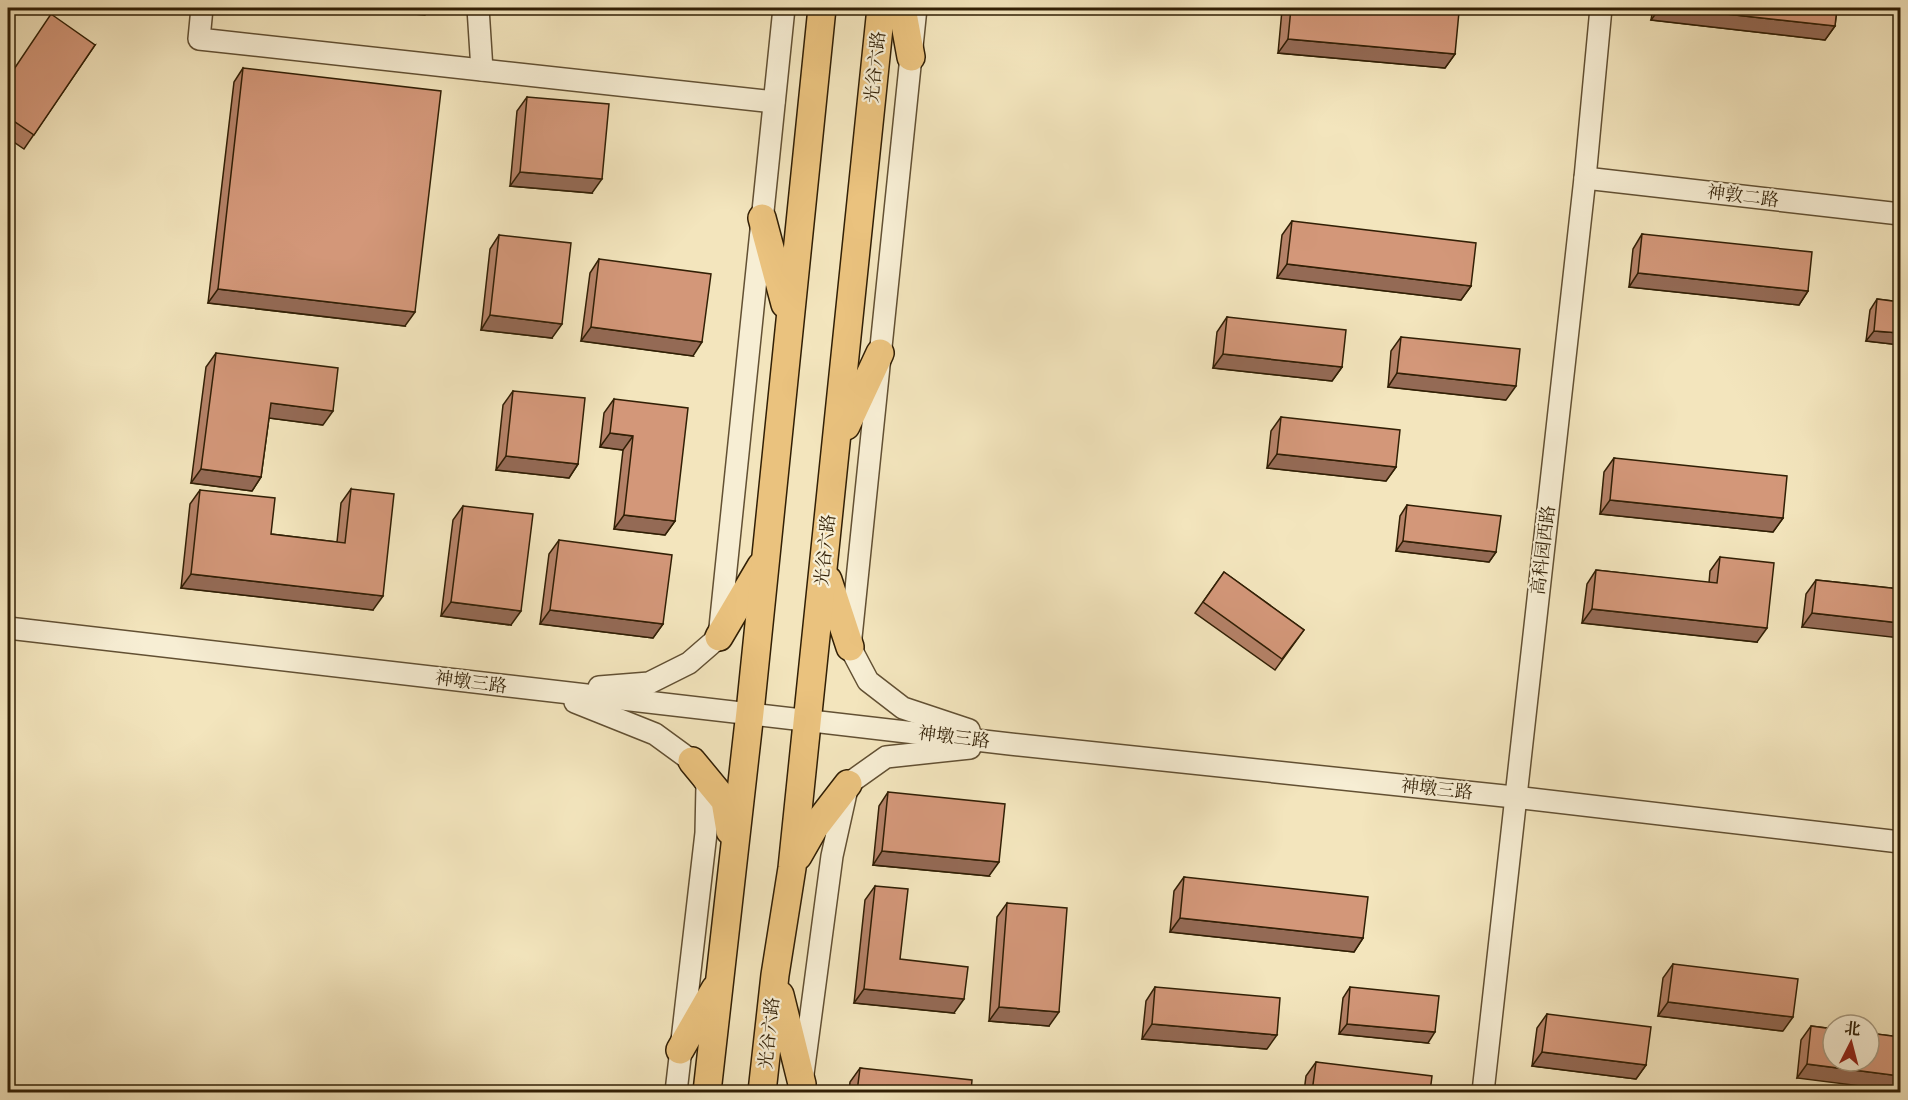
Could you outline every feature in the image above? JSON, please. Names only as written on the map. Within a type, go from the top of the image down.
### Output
[{"type":"main road","points":[[707,1092],[750,712],[822,8]]},
{"type":"main road","name":"光谷六路","points":[[762,1092],[775,975],[792,868],[881,8]]},
{"type":"main road","points":[[902,8],[911,57]]},
{"type":"main road","points":[[762,218],[790,322]]},
{"type":"main road","points":[[836,447],[880,353]]},
{"type":"main road","points":[[719,638],[766,556]]},
{"type":"main road","points":[[824,564],[850,647]]},
{"type":"main road","points":[[692,761],[725,801],[734,857]]},
{"type":"main road","points":[[792,868],[814,828],[848,784]]},
{"type":"main road","points":[[775,975],[801,1088]]},
{"type":"main road","points":[[680,1050],[721,978]]},
{"type":"street","points":[[202,8],[199,39],[774,102]]},
{"type":"street","points":[[478,8],[482,70]]},
{"type":"street","points":[[550,692],[649,683],[689,663],[719,638],[784,8]]},
{"type":"street","points":[[916,8],[850,647],[868,681],[903,708],[1010,744]]},
{"type":"street","name":"高科园西路","points":[[1483,1092],[1514,797],[1585,178],[1601,8]]},
{"type":"street","name":"神敦二路","points":[[1585,178],[1900,214]]},
{"type":"street","name":"神墩三路","points":[[8,628],[550,692],[750,712],[1010,744],[1514,797],[1900,842]]},
{"type":"street","points":[[550,692],[655,734],[692,761],[707,785],[705,833],[676,1092]]},
{"type":"street","points":[[801,1088],[832,856],[848,784],[886,757],[1010,744]]},
{"type":"building","points":[[1291,8],[1414,8],[1459,12],[1455,54],[1288,39]]},
{"type":"building","points":[[1672,8],[1837,8],[1835,26]]},
{"type":"building","points":[[51,14],[95,45],[34,135],[8,117],[8,78]]},
{"type":"building","points":[[243,68],[441,91],[415,312],[218,289]]},
{"type":"building","points":[[527,97],[609,104],[602,179],[520,172]]},
{"type":"building","points":[[1292,221],[1476,243],[1471,286],[1287,264]]},
{"type":"building","points":[[1642,234],[1812,252],[1808,291],[1638,273]]},
{"type":"building","points":[[499,235],[571,243],[562,324],[490,315]]},
{"type":"building","points":[[599,259],[711,274],[702,342],[591,327]]},
{"type":"building","points":[[1877,299],[1900,302],[1900,333],[1874,331]]},
{"type":"building","points":[[1227,317],[1346,330],[1342,367],[1223,354]]},
{"type":"building","points":[[1401,337],[1520,349],[1516,386],[1397,373]]},
{"type":"building","points":[[216,353],[338,368],[333,411],[271,403],[261,477],[201,469]]},
{"type":"building","points":[[513,391],[585,398],[578,464],[506,456]]},
{"type":"building","points":[[614,399],[688,408],[675,521],[624,515],[633,436],[610,433]]},
{"type":"building","points":[[1281,417],[1400,430],[1396,467],[1277,454]]},
{"type":"building","points":[[1614,458],[1787,476],[1783,518],[1610,500]]},
{"type":"building","points":[[351,489],[394,494],[383,596],[191,574],[200,490],[275,498],[271,534],[345,543]]},
{"type":"building","points":[[1407,505],[1501,516],[1496,552],[1403,541]]},
{"type":"building","points":[[463,506],[533,514],[521,611],[451,602]]},
{"type":"building","points":[[559,540],[672,555],[663,624],[550,610]]},
{"type":"building","points":[[1720,557],[1774,563],[1767,628],[1592,609],[1596,570],[1717,583]]},
{"type":"building","points":[[1224,572],[1304,630],[1282,659],[1203,602]]},
{"type":"building","points":[[1816,580],[1900,589],[1900,623],[1812,613]]},
{"type":"building","points":[[888,792],[1005,804],[999,862],[882,851]]},
{"type":"building","points":[[1184,877],[1368,897],[1363,938],[1180,918]]},
{"type":"building","points":[[875,886],[908,889],[900,959],[968,967],[964,999],[864,989]]},
{"type":"building","points":[[1007,903],[1067,908],[1059,1012],[999,1007]]},
{"type":"building","points":[[1673,964],[1798,979],[1793,1017],[1668,1002]]},
{"type":"building","points":[[1155,987],[1280,998],[1277,1035],[1152,1024]]},
{"type":"building","points":[[1350,987],[1439,996],[1435,1032],[1347,1024]]},
{"type":"building","points":[[1547,1014],[1651,1027],[1646,1065],[1542,1052]]},
{"type":"building","points":[[1811,1026],[1821,1027],[1821,1066],[1807,1064]]},
{"type":"building","points":[[1881,1035],[1900,1037],[1900,1076],[1877,1073],[1881,1073]]},
{"type":"building","points":[[1316,1062],[1432,1076],[1430,1092],[1312,1092]]},
{"type":"building","points":[[860,1068],[972,1080],[971,1092],[857,1092]]}]
